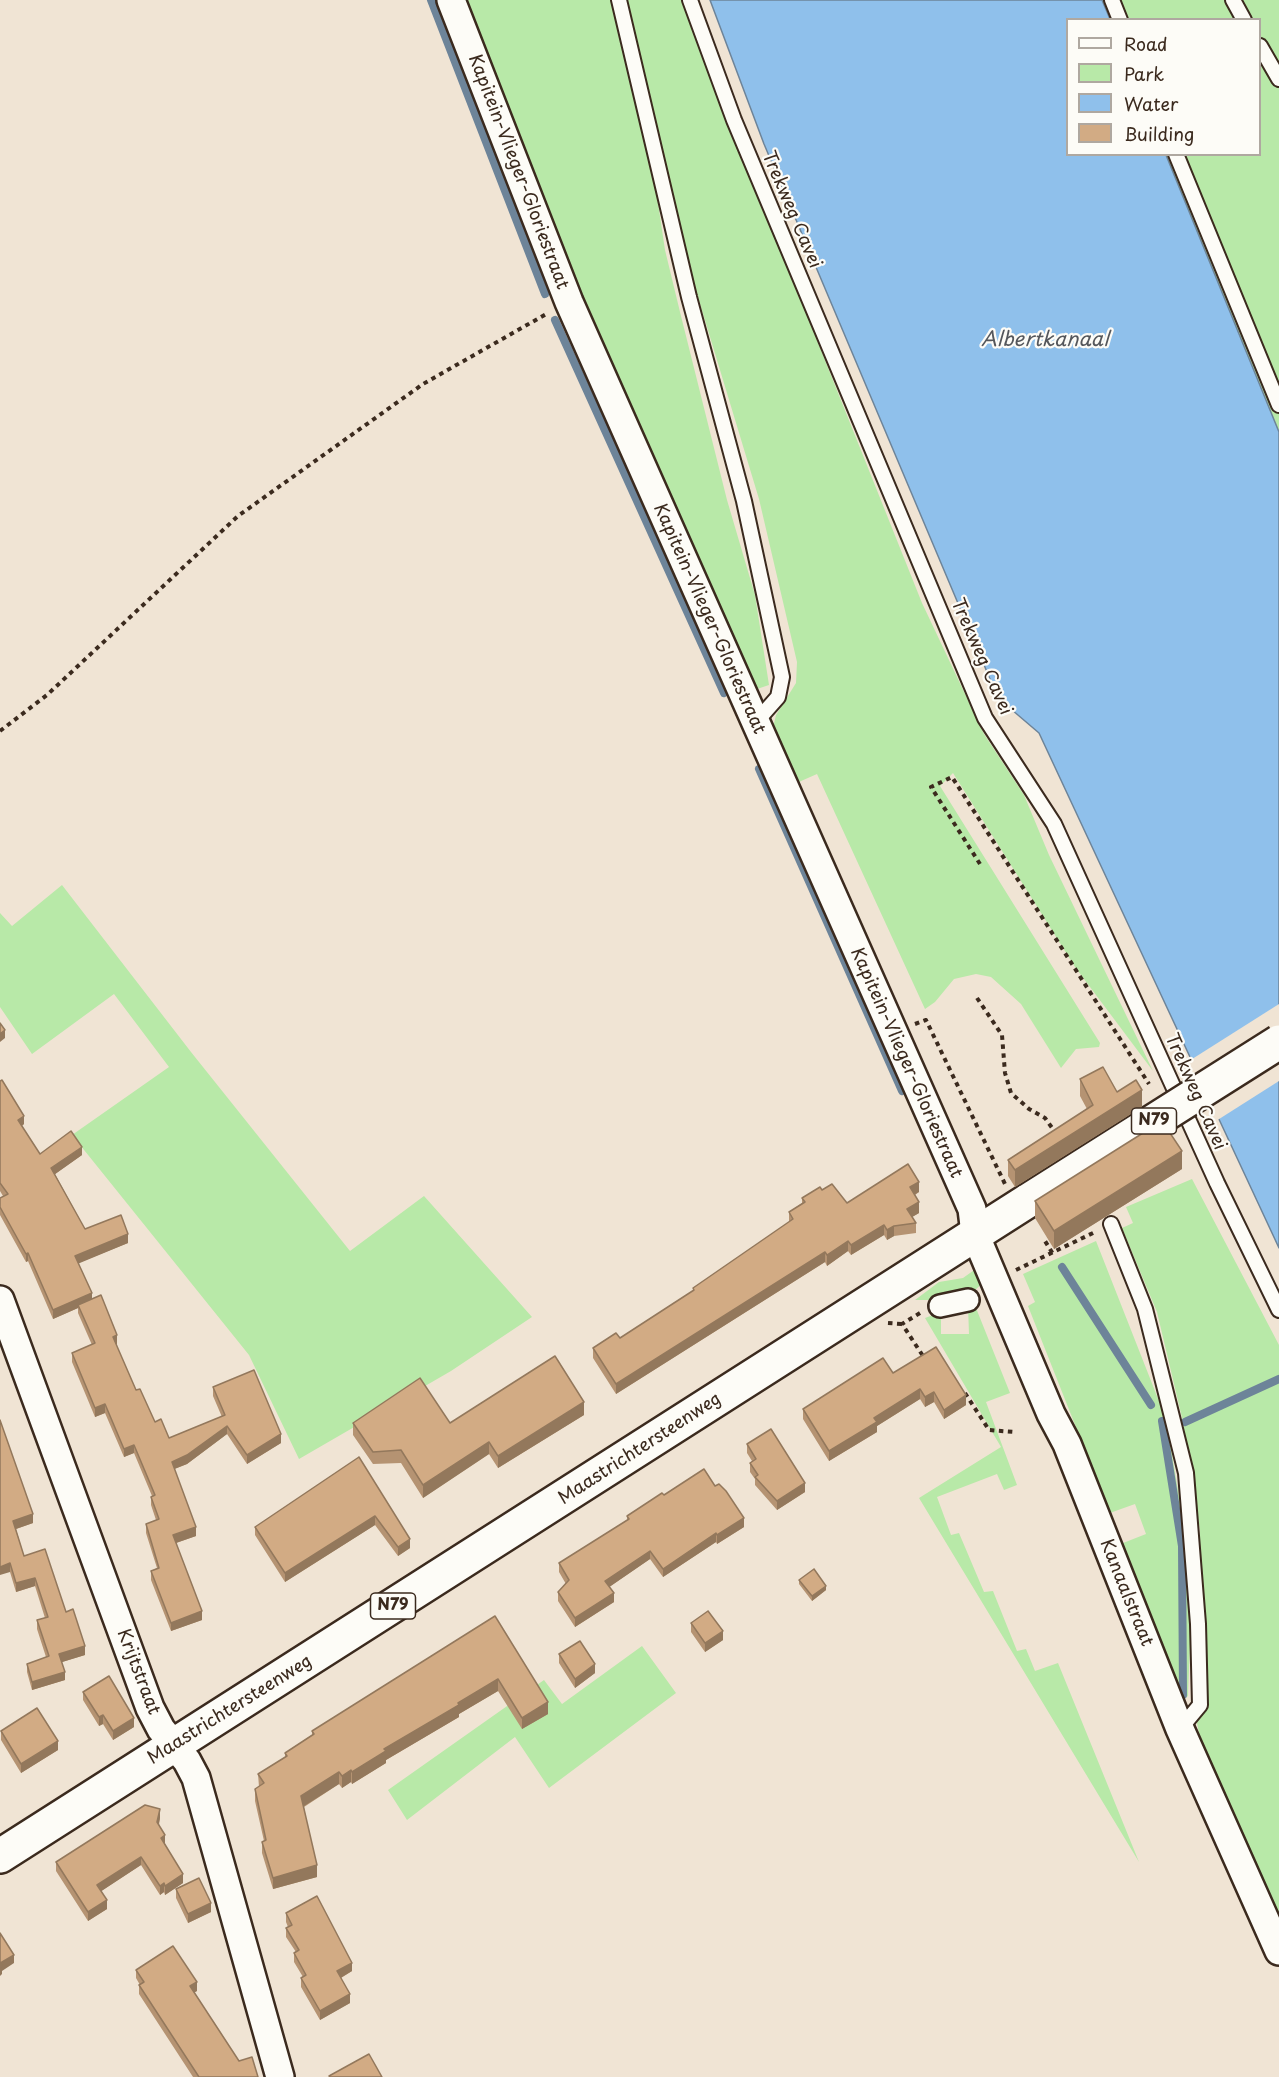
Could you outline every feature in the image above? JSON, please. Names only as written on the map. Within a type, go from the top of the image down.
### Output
[{"type":"main road","name":"Maastrichtersteenweg","points":[[0,1856],[910,1278],[975,1234],[1018,1194],[1279,1042]]},
{"type":"street","name":"Kapitein-Vlieger-Gloriestraat","points":[[451,0],[569,302],[754,723],[972,1209],[975,1234]]},
{"type":"street","name":"Kanaalstraat","points":[[975,1234],[1051,1414],[1067,1444],[1180,1729],[1279,1951]]},
{"type":"street","name":"Krijtstraat","points":[[0,1300],[150,1708],[161,1729],[175,1745],[196,1778],[280,2077]]},
{"type":"street","points":[[940,1305],[969,1300]]},
{"type":"lane","points":[[619,0],[689,297],[744,501],[782,677],[778,697],[754,723]]},
{"type":"lane","name":"Trekweg Cavei","points":[[690,0],[734,120],[985,718],[1054,824],[1169,1078],[1279,1310]]},
{"type":"lane","points":[[1112,0],[1119,18]]},
{"type":"lane","points":[[1233,0],[1243,18]]},
{"type":"lane","points":[[1261,48],[1279,79]]},
{"type":"lane","points":[[1177,156],[1279,405]]},
{"type":"lane","points":[[1111,1224],[1144,1309],[1186,1473],[1198,1624],[1200,1705],[1180,1729]]},
{"type":"path","points":[[0,731],[47,694],[238,516],[423,384],[569,302]]},
{"type":"path","points":[[980,864],[931,788],[952,777],[1152,1088],[1169,1078]]},
{"type":"path","points":[[977,998],[1002,1035],[1005,1073],[1011,1093],[1050,1123],[1056,1140]]},
{"type":"path","points":[[920,1034],[915,1024],[926,1020],[1018,1194]]},
{"type":"path","points":[[1017,1269],[1095,1232],[1093,1224]]},
{"type":"path","points":[[930,1352],[923,1356],[902,1324],[940,1305]]},
{"type":"path","points":[[959,1385],[989,1430],[1014,1432]]},
{"type":"green space","points":[[455,0],[612,0],[654,176],[665,250],[727,500],[755,595],[769,685],[748,692]]},
{"type":"green space","points":[[626,0],[681,0],[922,603],[984,734],[1024,795],[1049,855],[1153,1071],[1075,967],[953,773],[940,786],[1100,1043],[1099,1047],[1076,1049],[1061,1068],[1021,1004],[991,977],[976,974],[954,979],[935,1002],[925,1009],[817,774],[792,785],[772,732],[776,715],[796,683],[797,662],[759,499],[694,284]]},
{"type":"green space","points":[[1102,0],[1279,0],[1279,432],[1166,156],[1261,156],[1261,18],[1110,18]]},
{"type":"green space","points":[[62,885],[191,1052],[350,1251],[424,1196],[532,1317],[451,1371],[299,1459],[249,1355],[72,1135],[169,1067],[114,994],[32,1054],[0,1007],[0,913],[12,926]]},
{"type":"green space","points":[[1192,1179],[1279,1345],[1279,1934],[1203,1756],[1197,1723],[1200,1530],[1183,1422],[1157,1312],[1122,1228],[1133,1223],[1126,1207]]},
{"type":"green space","points":[[1096,1241],[1166,1419],[1187,1544],[1191,1618],[1188,1696],[1183,1700],[1118,1545],[1146,1534],[1135,1504],[1107,1514],[1106,1503],[1028,1306],[1035,1302],[1023,1274]]},
{"type":"green space","points":[[977,1268],[990,1277],[968,1296],[968,1292],[941,1293],[940,1300],[915,1300],[939,1282],[963,1278]]},
{"type":"green space","points":[[974,1303],[1010,1393],[986,1402],[1017,1485],[1004,1490],[997,1474],[937,1497],[951,1535],[959,1533],[984,1592],[993,1591],[1017,1651],[1026,1649],[1035,1671],[1058,1663],[1139,1862],[919,1498],[1001,1447],[925,1318],[941,1312],[941,1334],[969,1334],[968,1306]]},
{"type":"green space","points":[[642,1646],[676,1693],[549,1788],[515,1737],[407,1820],[388,1790],[544,1680],[562,1704]]},
{"type":"water","name":"Albertkanaal","points":[[710,0],[1102,0],[1110,18],[1066,18],[1066,156],[1166,156],[1279,432],[1279,1248],[1039,733],[998,698],[764,144]]},
{"type":"pier","points":[[1279,1004],[1279,1081],[1216,1121],[1189,1061]]},
{"type":"building","points":[[0,1023],[5,1030],[0,1034]]},
{"type":"building","points":[[1103,1067],[1117,1092],[1136,1080],[1142,1090],[1015,1170],[1008,1160],[1093,1105],[1080,1079]]},
{"type":"building","points":[[2,1080],[24,1116],[18,1120],[40,1154],[71,1131],[82,1147],[51,1168],[85,1229],[121,1215],[128,1234],[75,1256],[92,1293],[53,1310],[28,1253],[26,1254],[0,1207],[0,1198],[8,1194],[0,1183],[0,1081]]},
{"type":"building","points":[[1162,1121],[1182,1151],[1054,1231],[1035,1201]]},
{"type":"building","points":[[908,1164],[919,1182],[910,1187],[919,1202],[907,1209],[916,1223],[894,1226],[887,1230],[884,1225],[851,1245],[848,1241],[827,1255],[825,1252],[616,1384],[593,1348],[616,1333],[620,1338],[694,1290],[693,1288],[793,1219],[789,1212],[805,1202],[802,1198],[820,1187],[822,1190],[832,1184],[847,1203]]},
{"type":"building","points":[[101,1295],[117,1335],[113,1337],[136,1390],[140,1389],[155,1422],[161,1419],[169,1438],[225,1415],[213,1387],[254,1370],[281,1434],[247,1455],[227,1426],[187,1455],[172,1462],[196,1527],[173,1535],[202,1611],[171,1623],[151,1571],[159,1568],[146,1524],[159,1519],[151,1497],[155,1495],[134,1445],[124,1449],[105,1404],[95,1408],[72,1353],[95,1343],[78,1305]]},
{"type":"building","points":[[936,1347],[966,1395],[944,1410],[934,1392],[925,1397],[920,1389],[874,1418],[877,1422],[829,1451],[803,1409],[883,1358],[893,1373]]},
{"type":"building","points":[[555,1356],[584,1402],[498,1456],[489,1442],[423,1485],[401,1450],[373,1452],[353,1423],[420,1378],[450,1423]]},
{"type":"building","points":[[0,1420],[33,1514],[13,1521],[24,1556],[45,1549],[66,1612],[73,1609],[85,1646],[59,1654],[65,1672],[32,1682],[27,1664],[49,1656],[37,1620],[48,1617],[35,1578],[16,1583],[10,1563],[0,1567]]},
{"type":"building","points":[[771,1429],[805,1483],[777,1501],[755,1477],[758,1475],[750,1463],[756,1459],[747,1444]]},
{"type":"building","points":[[359,1457],[410,1539],[398,1547],[375,1516],[285,1573],[255,1527]]},
{"type":"building","points":[[704,1469],[715,1486],[719,1484],[726,1491],[744,1518],[717,1535],[716,1533],[663,1569],[650,1551],[605,1581],[614,1593],[575,1618],[558,1592],[569,1580],[559,1563],[629,1519],[627,1516],[662,1493],[664,1495]]},
{"type":"building","points":[[814,1569],[826,1586],[812,1596],[799,1580]]},
{"type":"building","points":[[708,1611],[723,1631],[705,1643],[691,1623]]},
{"type":"building","points":[[495,1616],[548,1702],[522,1718],[498,1679],[384,1749],[386,1751],[352,1772],[351,1770],[342,1776],[339,1772],[301,1796],[317,1865],[273,1878],[262,1842],[266,1840],[255,1789],[264,1783],[258,1774],[287,1756],[285,1753],[314,1734],[312,1731]]},
{"type":"building","points":[[580,1641],[595,1664],[575,1679],[559,1654]]},
{"type":"building","points":[[109,1676],[134,1718],[113,1731],[103,1715],[99,1717],[83,1692]]},
{"type":"building","points":[[37,1708],[58,1741],[21,1764],[1,1731]]},
{"type":"building","points":[[145,1805],[160,1809],[157,1822],[165,1835],[161,1838],[183,1874],[165,1886],[164,1883],[160,1886],[141,1857],[97,1885],[107,1900],[88,1912],[56,1862]]},
{"type":"building","points":[[199,1878],[211,1903],[188,1914],[176,1889]]},
{"type":"building","points":[[317,1896],[352,1963],[337,1971],[350,1994],[320,2011],[301,1978],[306,1975],[294,1953],[299,1950],[286,1928],[292,1925],[286,1913]]},
{"type":"building","points":[[0,1933],[14,1955],[0,1963]]},
{"type":"building","points":[[173,1946],[197,1982],[190,1986],[239,2061],[252,2057],[258,2077],[199,2077],[139,1985],[144,1982],[136,1970]]},
{"type":"building","points":[[369,2054],[382,2077],[329,2076]]},
{"type":"waterway","points":[[431,0],[545,294]]},
{"type":"waterway","points":[[555,320],[724,693]]},
{"type":"waterway","points":[[759,769],[902,1091]]},
{"type":"waterway","points":[[1062,1267],[1151,1405]]},
{"type":"waterway","points":[[1185,1422],[1279,1379]]},
{"type":"waterway","points":[[1162,1421],[1182,1546],[1183,1695]]}]
